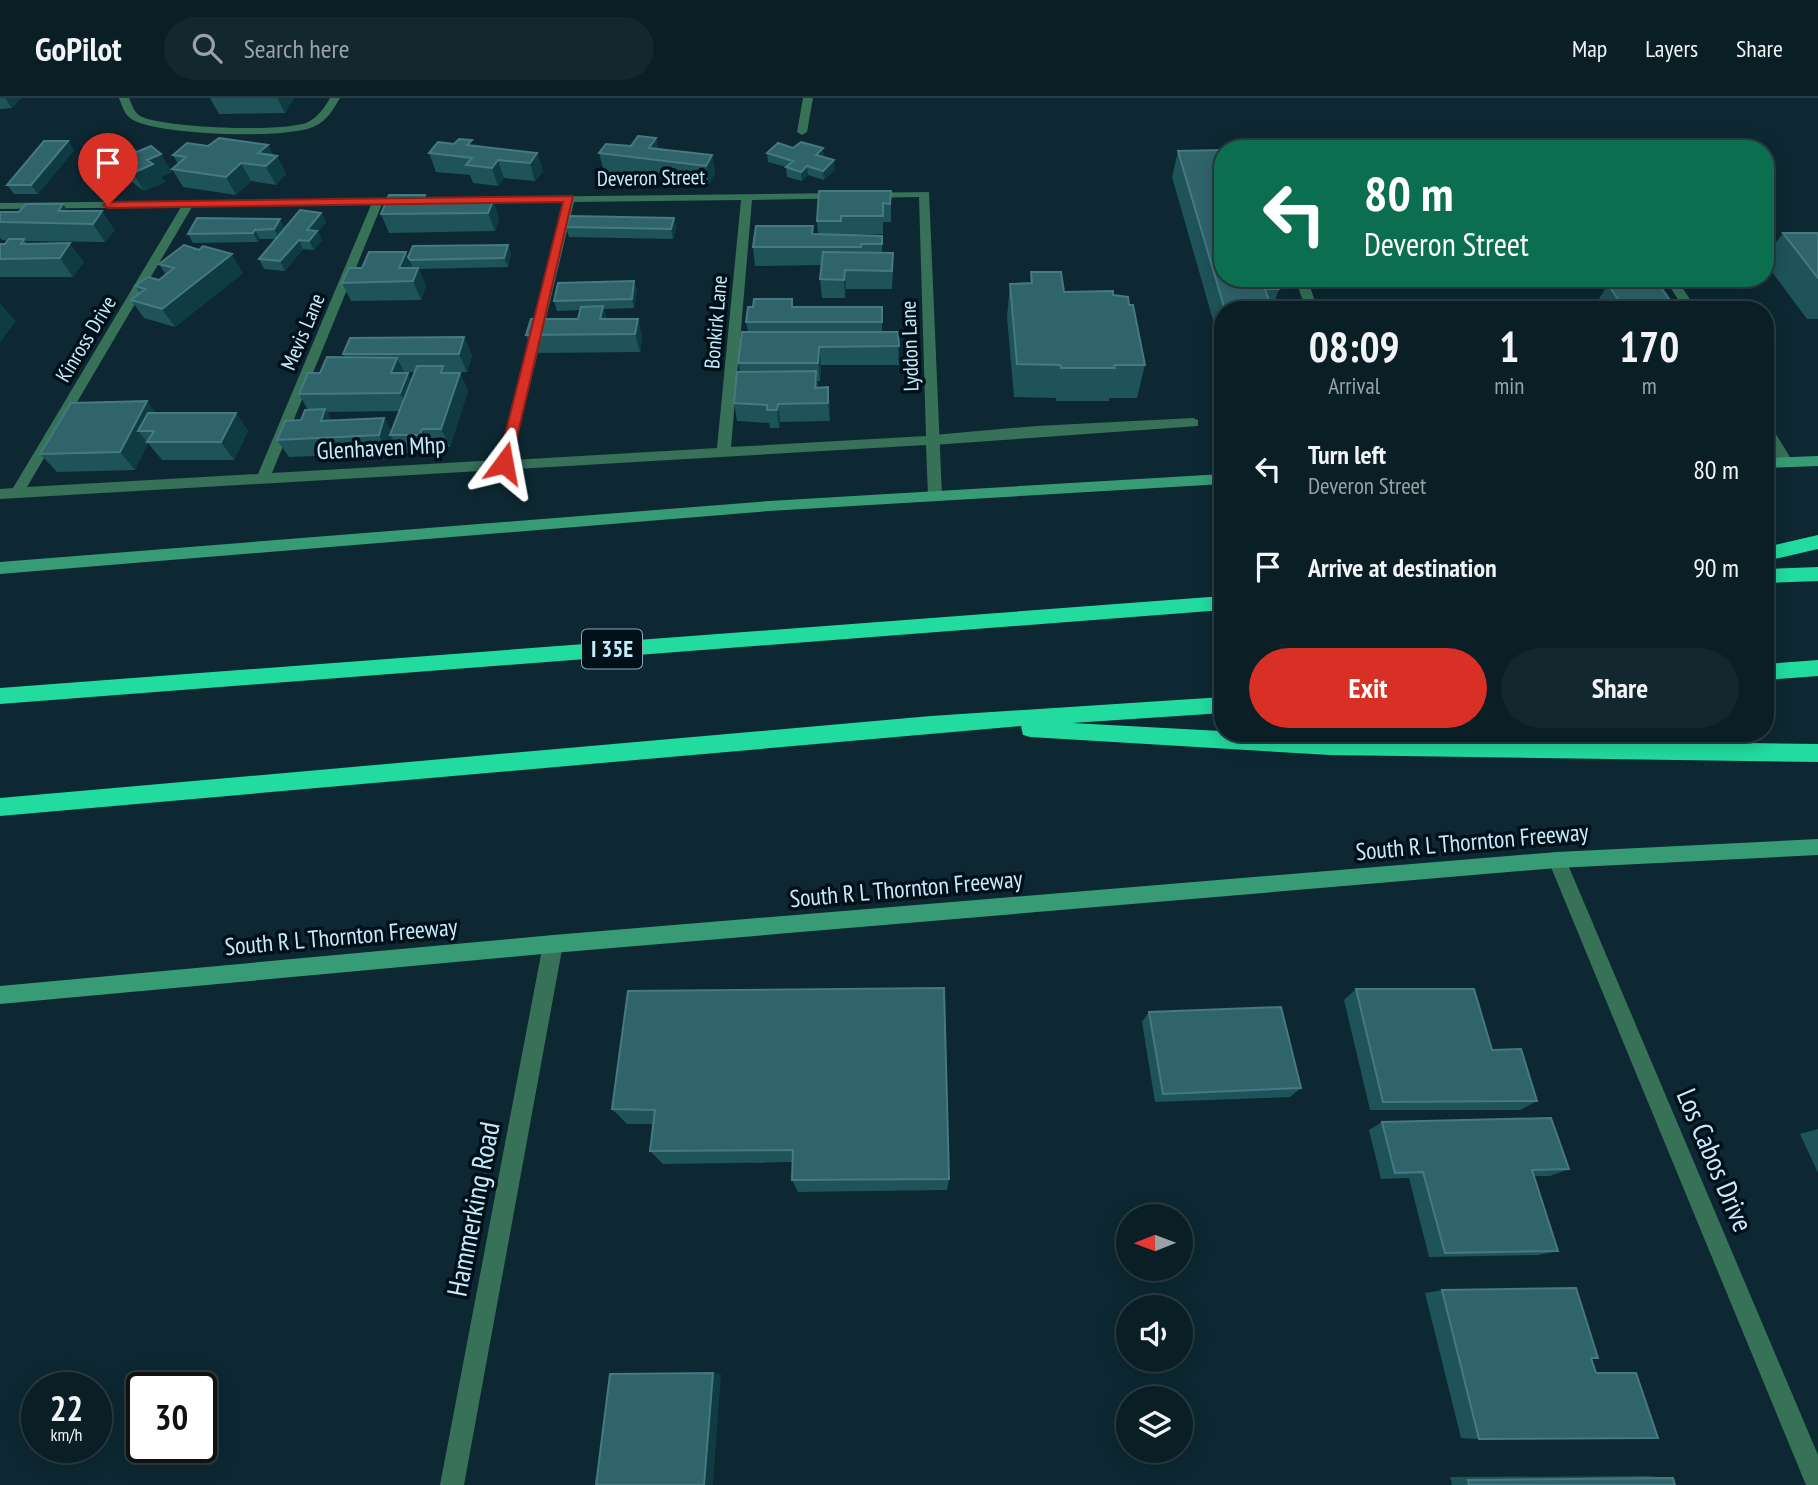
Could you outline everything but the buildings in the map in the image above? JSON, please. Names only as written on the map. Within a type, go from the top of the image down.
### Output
[{"type":"highway","points":[[1774,552],[1818,542]]},
{"type":"highway","points":[[1774,576],[1818,574]]},
{"type":"highway","name":"I 35E","points":[[0,696],[984,619],[1214,604]]},
{"type":"highway","points":[[1774,671],[1818,668]]},
{"type":"highway","points":[[0,807],[931,724],[1214,706]]},
{"type":"highway","points":[[931,724],[1214,740]]},
{"type":"highway","points":[[1257,742],[1329,746],[1818,753]]},
{"type":"main road","points":[[1774,463],[1818,461]]},
{"type":"main road","points":[[0,568],[755,507],[1214,480]]},
{"type":"main road","name":"South R L Thornton Freeway","points":[[0,995],[553,944],[1557,860],[1818,847]]},
{"type":"street","points":[[124,98],[133,117],[147,125],[172,129],[274,130],[308,126],[321,118],[335,98]]},
{"type":"street","points":[[802,132],[808,98]]},
{"type":"street","name":"Deveron Street","points":[[0,207],[925,194]]},
{"type":"street","name":"Lyddon Lane","points":[[925,194],[935,496]]},
{"type":"street","name":"Bonkirk Lane","points":[[724,450],[747,196]]},
{"type":"street","points":[[504,463],[569,199]]},
{"type":"street","name":"Mevis Lane","points":[[262,478],[379,201]]},
{"type":"street","name":"Kinross Drive","points":[[18,493],[188,204]]},
{"type":"street","name":"Glenhaven Mhp","points":[[0,494],[1193,423]]},
{"type":"street","points":[[1774,442],[1786,462]]},
{"type":"street","name":"Los Cabos Drive","points":[[1557,860],[1818,1484]]},
{"type":"street","name":"Hammerking Road","points":[[452,1485],[553,944]]},
{"type":"route","points":[[108,205],[569,199],[504,463]]}]
